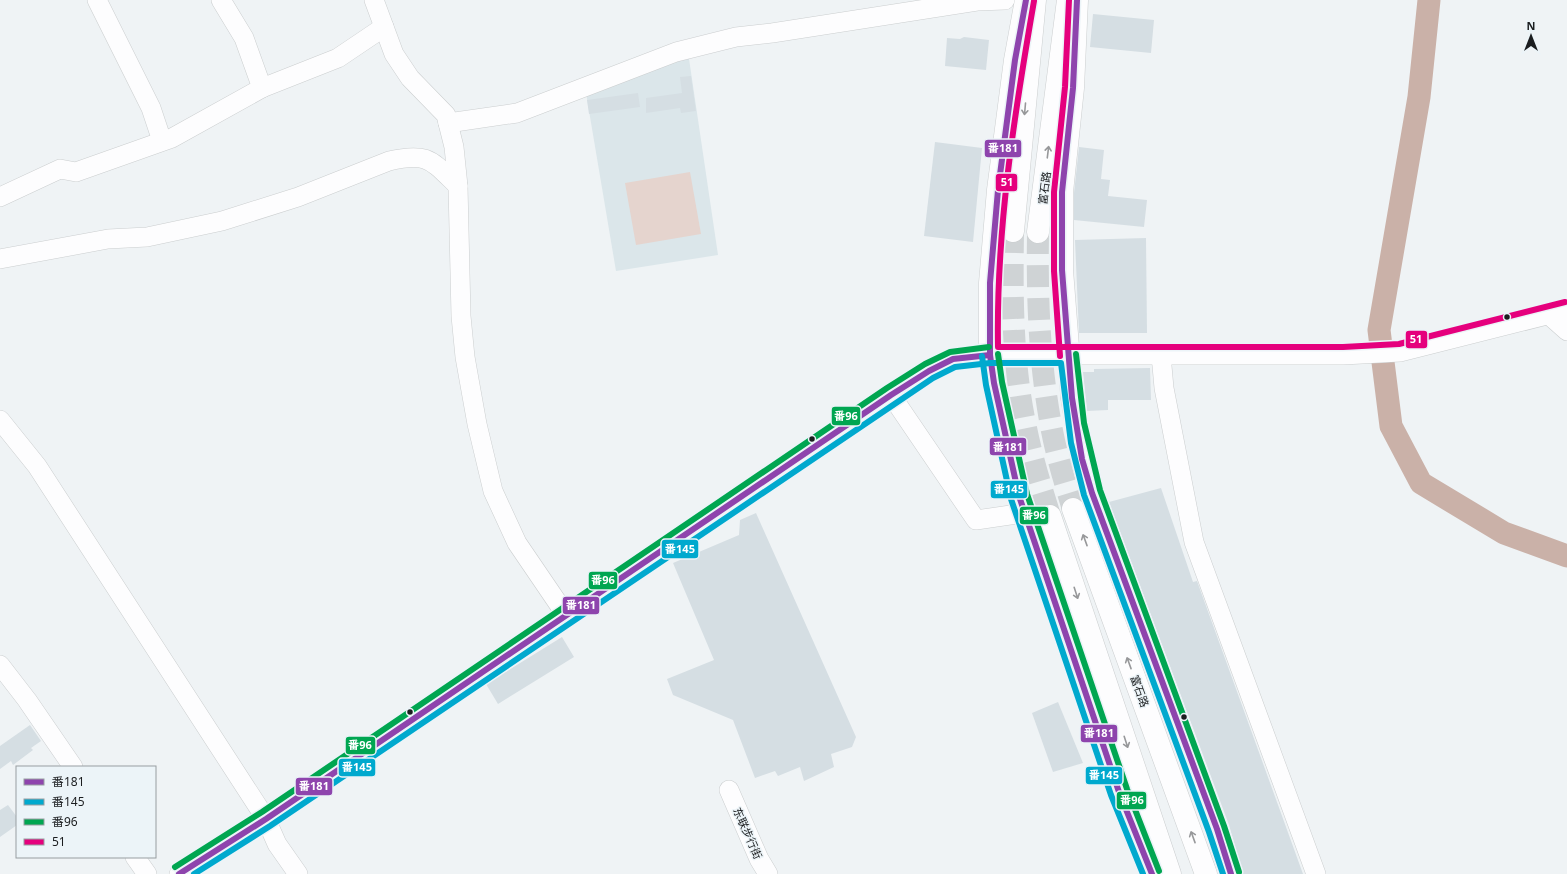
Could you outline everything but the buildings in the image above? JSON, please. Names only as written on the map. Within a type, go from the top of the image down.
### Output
[{"type":"main road","points":[[1026,0],[998,190],[990,283],[990,355],[994,383],[1008,451],[1024,513],[1119,792],[1152,874]]},
{"type":"main road","points":[[1013,231],[1035,0]]},
{"type":"main road","name":"富石路","points":[[1038,232],[1068,0]]},
{"type":"main road","points":[[1077,0],[1073,88],[1062,192],[1062,270],[1072,398],[1078,438],[1092,493],[1217,829],[1231,874]]},
{"type":"main road","name":"富石路","points":[[1073,509],[1206,874]]},
{"type":"main road","points":[[1050,516],[1170,874]]},
{"type":"street","points":[[98,0],[151,108],[162,141]]},
{"type":"street","points":[[221,0],[244,38],[262,88]]},
{"type":"street","points":[[374,0],[394,54],[410,78],[446,115],[454,147],[458,186],[461,316],[465,357],[477,424],[493,491],[517,543],[566,615]]},
{"type":"street","points":[[448,123],[517,113],[676,52],[736,36],[772,33],[977,1],[1005,0]]},
{"type":"street","points":[[0,197],[60,169],[76,172],[162,141],[262,88],[338,58],[384,27]]},
{"type":"street","points":[[0,259],[108,239],[147,237],[222,221],[298,197],[389,161],[402,158],[423,157],[441,170],[458,186]]},
{"type":"street","points":[[179,874],[266,819],[563,619],[566,615],[891,395],[929,371],[953,359],[990,355],[1363,354],[1400,352],[1567,310]]},
{"type":"street","points":[[1549,315],[1567,331]]},
{"type":"street","points":[[1161,355],[1164,388],[1194,542],[1316,874]]},
{"type":"street","points":[[891,395],[976,520],[1024,513]]},
{"type":"street","points":[[0,420],[37,466],[266,819],[277,844],[298,874]]},
{"type":"street","points":[[0,665],[72,766]]},
{"type":"street","name":"东联步行街","points":[[729,790],[758,858],[768,874]]},
{"type":"street","points":[[136,858],[147,874]]},
{"type":"shaded area","points":[[688,52],[718,255],[616,271],[586,93]]},
{"type":"shaded area","points":[[690,172],[701,234],[636,245],[625,183]]},
{"type":"waterway","points":[[1429,0],[1419,97],[1379,330],[1391,426],[1421,483],[1504,533],[1567,556]]},
{"type":"tunnel","points":[[1013,231],[1015,355],[1021,404],[1028,439],[1050,516]]},
{"type":"tunnel","points":[[1038,232],[1041,350],[1046,397],[1057,454],[1073,509]]},
{"type":"transit line","name":"番181","points":[[1026,0],[1015,60],[998,190],[990,283],[990,355],[994,383],[1019,496],[1119,792],[1152,874]]},
{"type":"transit line","name":"51","points":[[1060,356],[1054,271],[1054,192],[1065,87],[1069,0]]},
{"type":"transit line","name":"番181","points":[[1077,0],[1073,88],[1062,192],[1062,270],[1072,398],[1082,459],[1092,493],[1217,829],[1231,874]]},
{"type":"transit line","name":"51","points":[[1034,1],[1013,130],[1003,217],[998,304],[998,347],[1343,347],[1399,344],[1565,302]]},
{"type":"transit line","name":"番96","points":[[175,867],[262,812],[887,388],[925,364],[950,352],[989,347]]},
{"type":"transit line","name":"番96","points":[[998,354],[1002,382],[1027,494],[1127,789],[1159,871]]},
{"type":"transit line","name":"番96","points":[[1076,354],[1084,423],[1100,490],[1224,826],[1239,872]]},
{"type":"transit line","name":"番181","points":[[179,874],[266,819],[891,395],[929,371],[953,359],[990,355]]},
{"type":"transit line","name":"番145","points":[[982,356],[986,385],[1011,499],[1111,795],[1143,874]]},
{"type":"transit line","name":"番145","points":[[194,874],[270,826],[933,378],[955,367],[990,363],[1061,363],[1071,443],[1084,495],[1209,832],[1223,874]]}]
